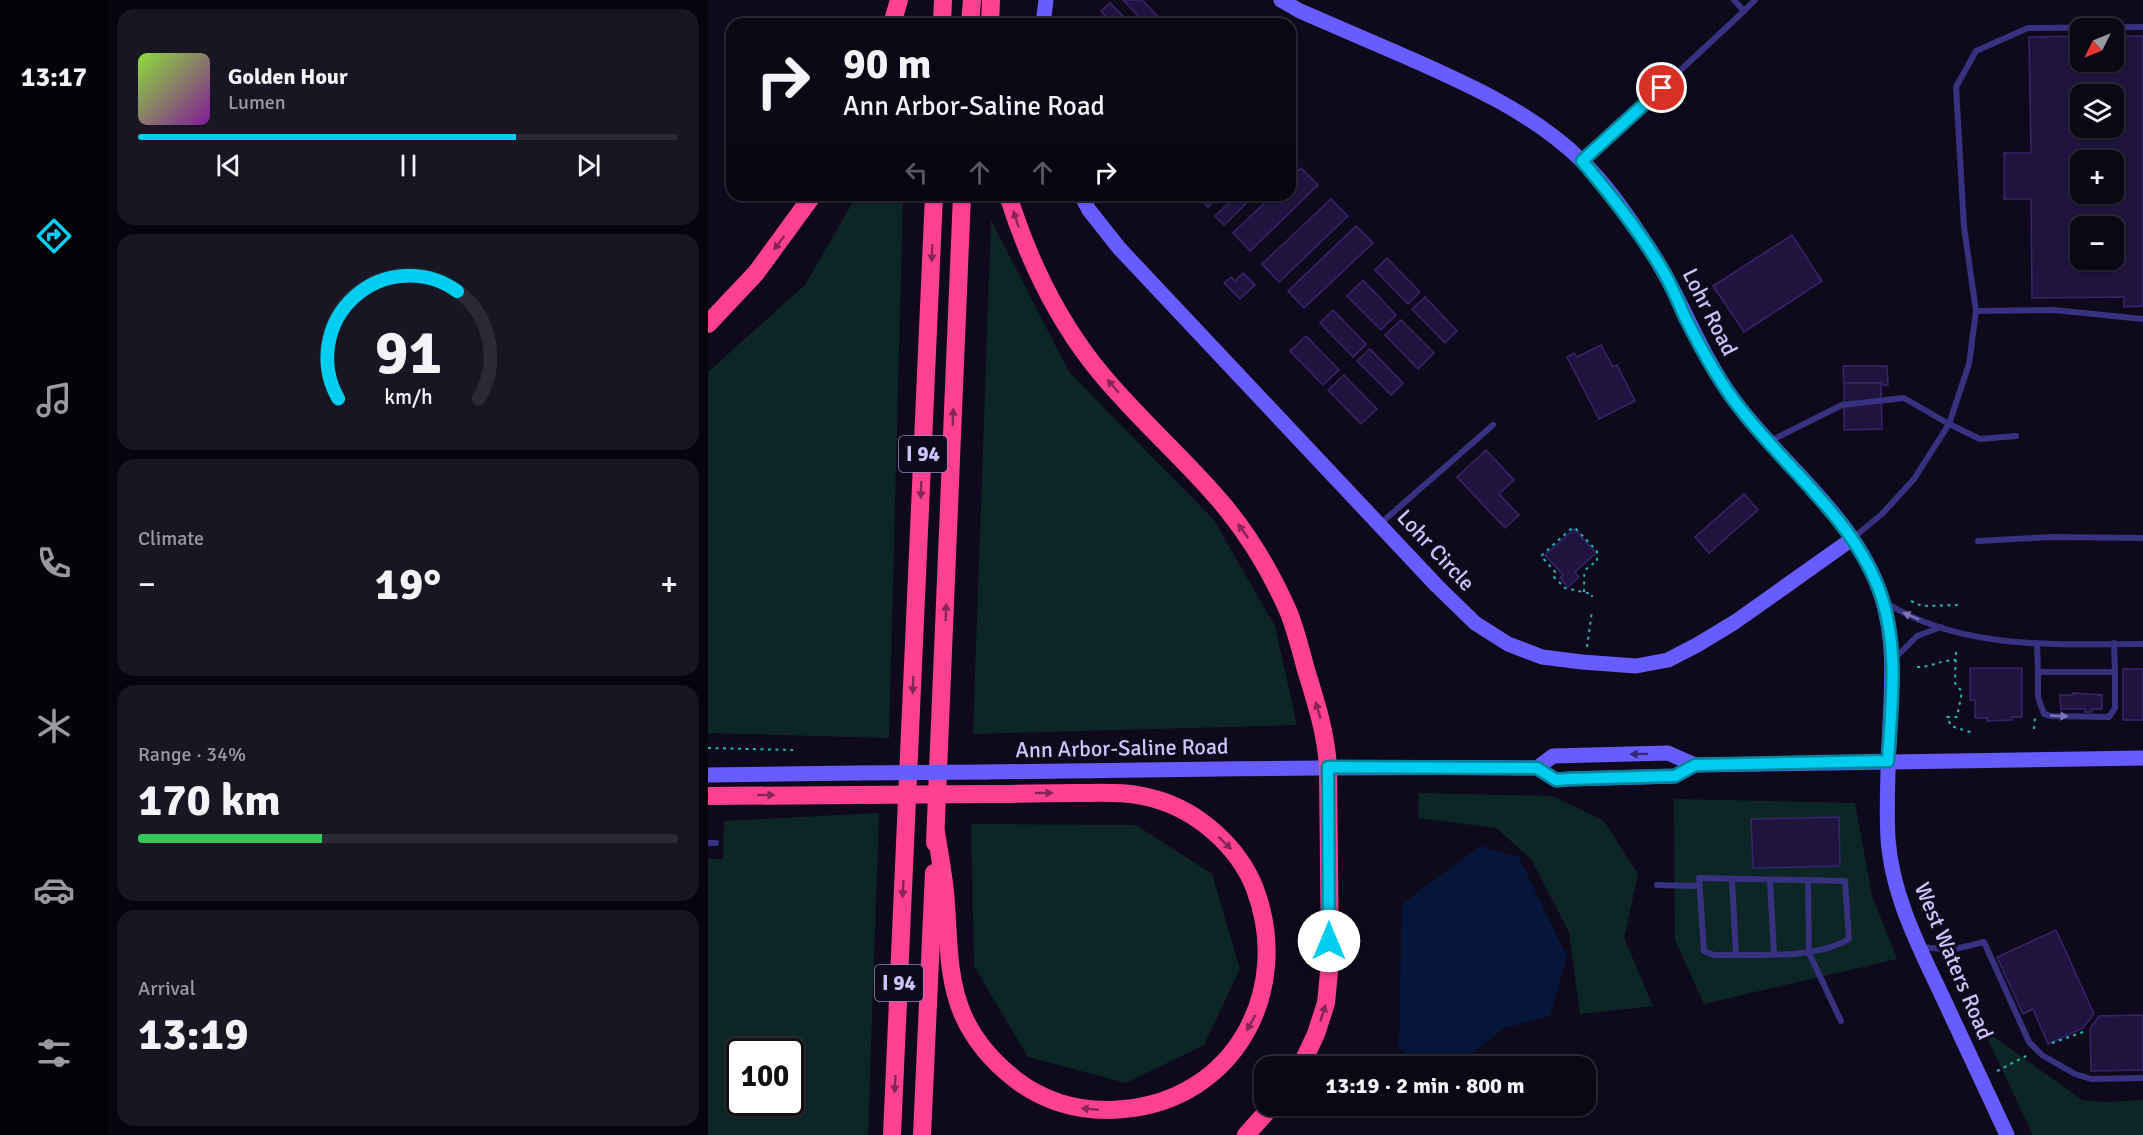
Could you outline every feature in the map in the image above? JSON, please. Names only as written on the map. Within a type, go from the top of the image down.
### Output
[{"type":"highway","points":[[894,18],[899,0]]},
{"type":"highway","points":[[942,18],[943,0]]},
{"type":"highway","points":[[970,18],[972,0]]},
{"type":"highway","points":[[990,18],[991,0]]},
{"type":"highway","points":[[708,324],[756,273],[809,201]]},
{"type":"highway","name":"I 94","points":[[892,1135],[934,201]]},
{"type":"highway","name":"I 94","points":[[922,1135],[962,201]]},
{"type":"highway","points":[[1010,201],[1034,266],[1053,304],[1074,337],[1118,393],[1226,508],[1252,543],[1273,578],[1290,615],[1327,741],[1328,767],[1330,962],[1326,1003],[1306,1056]]},
{"type":"highway","points":[[708,796],[1129,794],[1156,799],[1184,811],[1207,825],[1232,849],[1249,873],[1262,909],[1268,947],[1266,978],[1256,1014],[1239,1043],[1214,1073],[1190,1090],[1159,1103],[1107,1111],[1076,1108],[1049,1100],[1028,1088],[1003,1070],[980,1044],[963,1014],[955,986],[950,954],[945,890],[936,832]]},
{"type":"highway","points":[[1246,1135],[1263,1116]]},
{"type":"street","points":[[1044,18],[1046,0]]},
{"type":"street","name":"Lohr Road","points":[[1281,0],[1512,107],[1547,131],[1582,161],[1609,193],[1645,241],[1665,273],[1706,358],[1733,399],[1767,442],[1832,513],[1870,568],[1882,600],[1893,659],[1888,761]]},
{"type":"street","name":"Lohr Circle","points":[[1084,201],[1119,248],[1437,586],[1475,623],[1508,644],[1542,657],[1582,662],[1636,666],[1668,660],[1735,622],[1852,539]]},
{"type":"street","name":"Ann Arbor-Saline Road","points":[[1537,768],[1553,756],[1668,753],[1695,765],[2143,758]]},
{"type":"street","name":"West Waters Road","points":[[1888,761],[1888,841],[1897,888],[1919,946],[2007,1135]]},
{"type":"street","name":"Ann Arbor-Saline Road","points":[[708,775],[1328,767],[1537,768],[1556,780],[1675,776],[1695,765]]},
{"type":"lane","points":[[1734,0],[1744,11]]},
{"type":"lane","points":[[1582,161],[1755,0]]},
{"type":"lane","points":[[1852,539],[1882,514],[1914,479],[1949,424],[1969,364],[1976,311],[1964,227],[1956,87],[1976,51],[2028,28],[2143,27]]},
{"type":"lane","points":[[1976,311],[2055,310],[2143,319]]},
{"type":"lane","points":[[1767,442],[1842,405],[1904,398],[1980,439],[2016,436]]},
{"type":"lane","points":[[1380,524],[1493,425]]},
{"type":"lane","points":[[1978,541],[2053,537],[2143,538]]},
{"type":"lane","points":[[1882,600],[1900,611],[1941,627],[1999,640],[2037,644],[2143,644]]},
{"type":"lane","points":[[1893,659],[1917,636],[1941,627]]},
{"type":"lane","points":[[2037,644],[2038,697],[2044,714],[2109,717],[2115,708],[2114,643]]},
{"type":"lane","points":[[2038,672],[2115,672]]},
{"type":"lane","points":[[708,843],[716,843]]},
{"type":"lane","points":[[1700,878],[1732,879],[1845,881],[1849,939],[1837,946],[1809,953],[1714,956],[1704,951],[1700,878]]},
{"type":"lane","points":[[1732,879],[1736,955]]},
{"type":"lane","points":[[1770,880],[1774,954]]},
{"type":"lane","points":[[1808,881],[1809,953],[1841,1022]]},
{"type":"lane","points":[[1657,885],[1700,886]]},
{"type":"lane","points":[[1919,946],[1951,950],[1984,942],[2029,1042],[2042,1055],[2075,1074],[2091,1079],[2143,1078]]},
{"type":"path","points":[[1584,592],[1585,570],[1587,566],[1597,562],[1597,551],[1576,529],[1572,528],[1541,556],[1556,573],[1554,577],[1565,588],[1592,594],[1592,597]]},
{"type":"path","points":[[1911,601],[1922,606],[1960,605]]},
{"type":"path","points":[[1587,647],[1592,611]]},
{"type":"path","points":[[1956,652],[1955,683],[1962,692],[1962,697],[1957,717],[1947,717],[1951,726],[1970,732],[1970,736]]},
{"type":"path","points":[[1917,667],[1929,667],[1941,660],[1956,660]]},
{"type":"path","points":[[708,748],[793,750]]},
{"type":"path","points":[[2052,1043],[2086,1030]]},
{"type":"path","points":[[1997,1071],[2028,1055]]},
{"type":"green space","points":[[854,201],[903,201],[889,738],[708,733],[708,372],[805,285]]},
{"type":"green space","points":[[991,220],[1069,372],[1214,520],[1275,626],[1297,725],[973,734]]},
{"type":"green space","points":[[1419,793],[1553,796],[1604,821],[1638,874],[1624,938],[1653,1006],[1580,1014],[1569,932],[1531,859],[1496,828],[1418,818]]},
{"type":"green space","points":[[1674,799],[1855,803],[1872,896],[1897,959],[1704,1004],[1675,940]]},
{"type":"green space","points":[[879,813],[868,1135],[708,1135],[708,859],[723,859],[724,821]]},
{"type":"green space","points":[[971,824],[1136,825],[1212,874],[1240,969],[1204,1045],[1126,1083],[1028,1057],[974,966]]},
{"type":"green space","points":[[1983,1029],[2082,1100],[2104,1102],[2143,1100],[2143,1135],[2033,1135]]},
{"type":"water","points":[[1480,846],[1519,857],[1567,957],[1550,1016],[1504,1028],[1469,1056],[1408,1056],[1399,1046],[1402,904]]},
{"type":"building","points":[[1123,0],[1142,0],[1159,18],[1140,18]]},
{"type":"building","points":[[1110,3],[1125,18],[1107,18],[1101,11]]},
{"type":"building","points":[[2070,36],[2070,72],[2124,72],[2124,36],[2143,36],[2143,306],[2124,307],[2124,297],[2032,298],[2031,199],[2004,199],[2004,153],[2031,153],[2029,37]]},
{"type":"building","points":[[1301,168],[1318,185],[1250,251],[1233,233],[1267,201],[1296,201],[1296,173]]},
{"type":"building","points":[[1331,199],[1348,216],[1279,282],[1262,264]]},
{"type":"building","points":[[1202,201],[1214,201],[1208,207]]},
{"type":"building","points":[[1231,201],[1249,201],[1224,225],[1215,216]]},
{"type":"building","points":[[1356,226],[1373,243],[1304,308],[1288,291]]},
{"type":"building","points":[[1792,235],[1822,281],[1744,332],[1713,286]]},
{"type":"building","points":[[1387,258],[1420,292],[1408,304],[1375,270]]},
{"type":"building","points":[[1243,273],[1255,285],[1240,299],[1224,283],[1231,277],[1235,281]]},
{"type":"building","points":[[1363,280],[1396,315],[1381,330],[1347,296]]},
{"type":"building","points":[[1425,297],[1457,331],[1445,343],[1412,309]]},
{"type":"building","points":[[1333,310],[1366,344],[1353,357],[1320,323]]},
{"type":"building","points":[[1401,320],[1434,353],[1418,369],[1385,335]]},
{"type":"building","points":[[1306,336],[1339,370],[1323,385],[1290,351]]},
{"type":"building","points":[[1601,345],[1613,367],[1617,365],[1635,401],[1599,419],[1567,357],[1574,353],[1577,357]]},
{"type":"building","points":[[1370,349],[1403,383],[1391,395],[1357,361]]},
{"type":"building","points":[[1843,366],[1887,366],[1888,385],[1844,383]]},
{"type":"building","points":[[1344,375],[1377,409],[1361,424],[1328,390]]},
{"type":"building","points":[[1844,383],[1881,383],[1882,429],[1844,430]]},
{"type":"building","points":[[1486,450],[1514,480],[1499,494],[1519,515],[1505,528],[1457,477]]},
{"type":"building","points":[[1744,494],[1758,510],[1709,553],[1695,537]]},
{"type":"building","points":[[1574,529],[1596,553],[1575,572],[1579,577],[1568,587],[1560,578],[1563,575],[1545,555]]},
{"type":"building","points":[[1970,668],[2022,668],[2022,717],[2012,717],[2012,720],[1987,721],[1987,718],[1975,718],[1975,700],[1970,700]]},
{"type":"building","points":[[2123,669],[2143,669],[2143,720],[2123,720]]},
{"type":"building","points":[[2073,693],[2102,695],[2102,709],[2085,712],[2085,709],[2061,709],[2060,695],[2073,695]]},
{"type":"building","points":[[1839,817],[1840,866],[1753,868],[1751,819]]},
{"type":"building","points":[[2056,930],[2094,1014],[2083,1028],[2048,1044],[2033,1009],[2023,1014],[1997,957]]},
{"type":"building","points":[[2143,1015],[2143,1070],[2091,1071],[2090,1029],[2099,1016]]},
{"type":"route","points":[[1329,941],[1328,767],[1537,768],[1556,780],[1675,776],[1695,765],[1888,761],[1893,659],[1882,600],[1870,568],[1832,513],[1767,442],[1733,399],[1706,358],[1665,273],[1645,241],[1582,161],[1662,88]]}]
